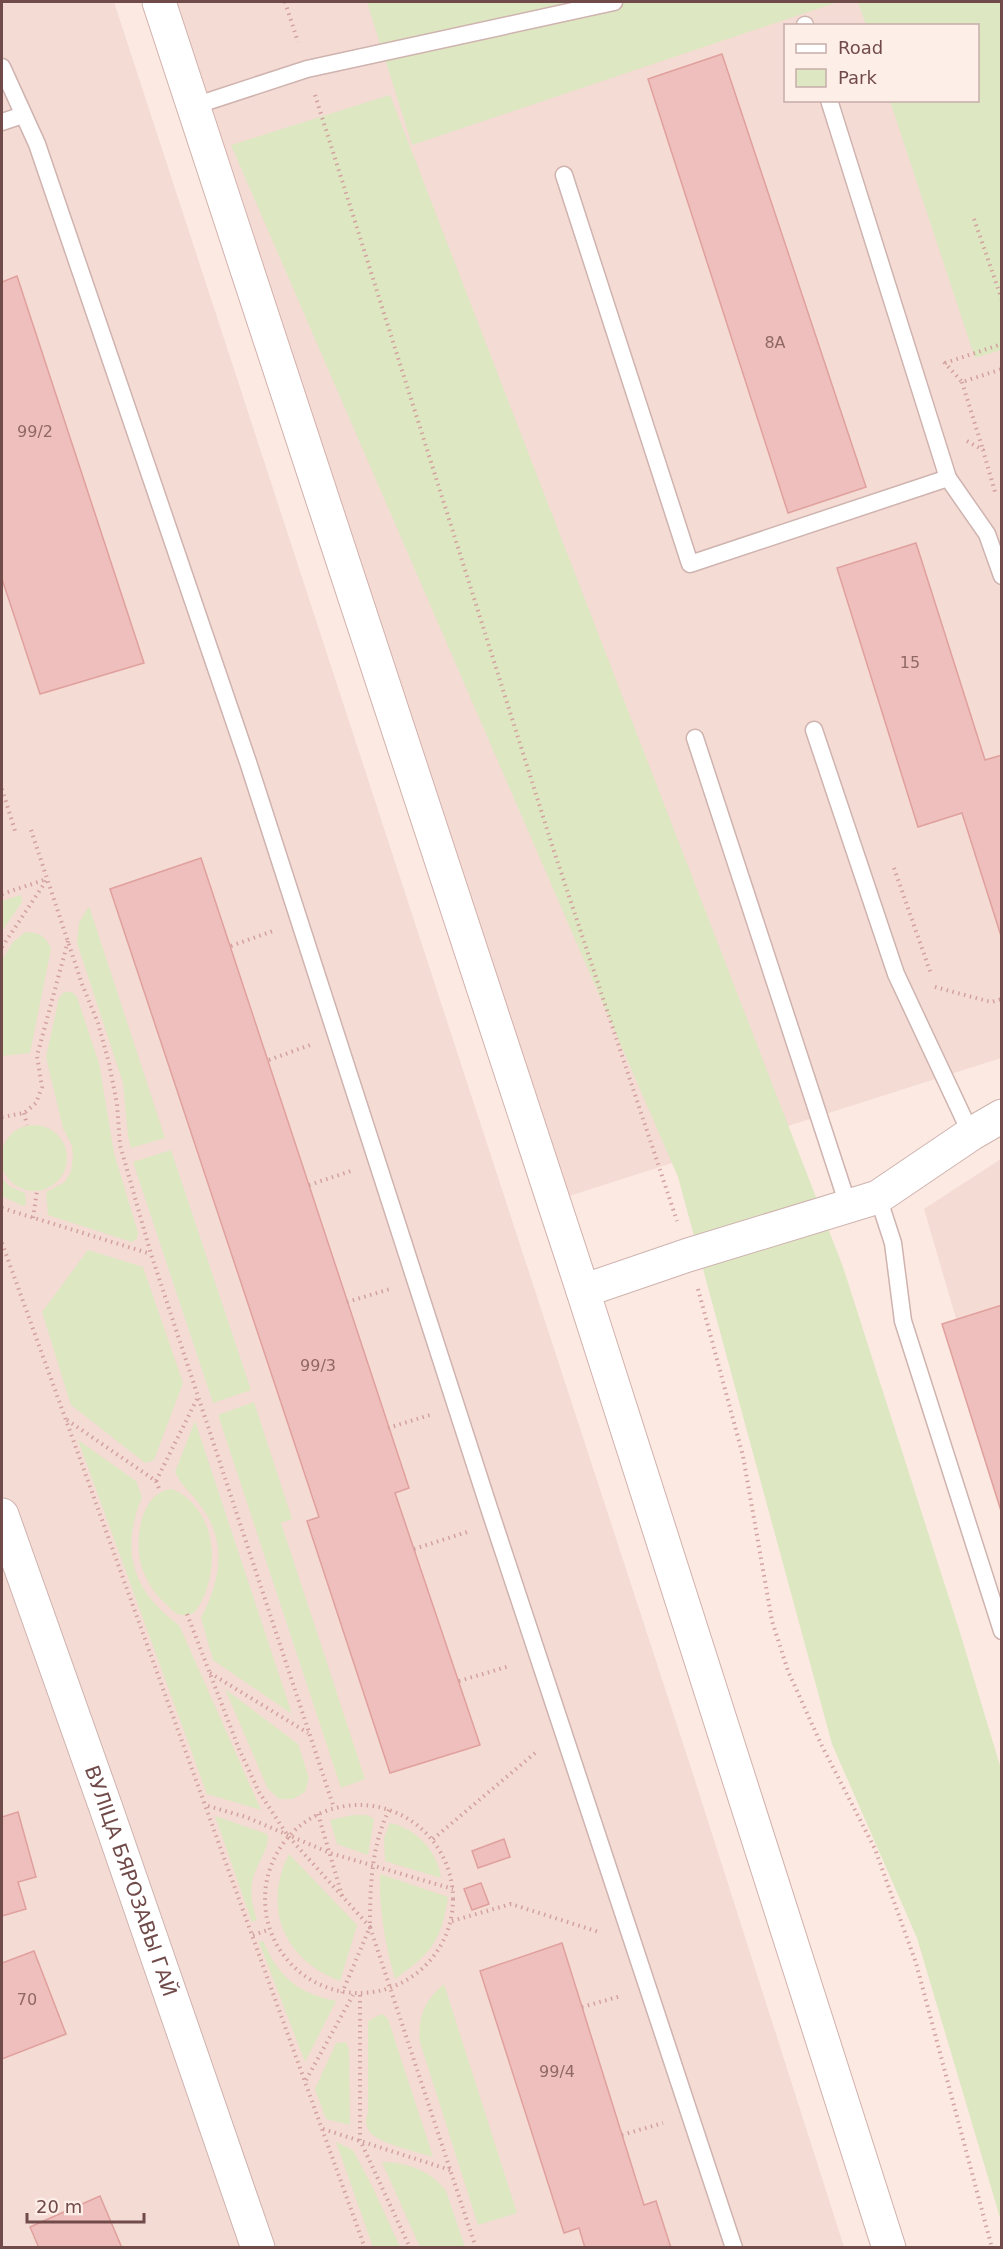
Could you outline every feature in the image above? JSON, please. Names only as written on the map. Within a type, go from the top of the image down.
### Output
[{"type":"main road","points":[[159,2],[583,1291],[890,2247]]},
{"type":"main road","points":[[583,1291],[688,1255],[863,1201],[1002,1116]]},
{"type":"main road","name":"ВУЛІЦА БЯРОЗАВЫ ГАЙ","points":[[2,1515],[258,2247]]},
{"type":"lane","points":[[194,106],[307,69],[614,2]]},
{"type":"lane","points":[[2,67],[37,144],[244,751],[489,1508],[734,2247]]},
{"type":"lane","points":[[830,102],[948,478],[987,534],[1002,576]]},
{"type":"lane","points":[[2,122],[23,115]]},
{"type":"lane","points":[[564,175],[690,564],[948,478]]},
{"type":"lane","points":[[814,730],[896,974],[971,1134]]},
{"type":"lane","points":[[695,738],[863,1201],[893,1243],[903,1322],[1002,1631]]},
{"type":"path","points":[[285,2],[552,845],[688,1255],[743,1456],[772,1621],[792,1682],[875,1849],[916,1963],[992,2247]]},
{"type":"path","points":[[974,219],[1002,300]]},
{"type":"path","points":[[945,363],[1002,344]]},
{"type":"path","points":[[963,382],[982,450]]},
{"type":"path","points":[[2,789],[16,834]]},
{"type":"path","points":[[31,830],[98,1023],[117,1104],[120,1145],[152,1254],[334,1808]]},
{"type":"path","points":[[894,867],[939,997]]},
{"type":"path","points":[[2,894],[48,878]]},
{"type":"path","points":[[2,947],[48,878]]},
{"type":"path","points":[[231,946],[278,930]]},
{"type":"path","points":[[2,1117],[8,1118],[24,1113],[36,1103],[42,1087],[38,1056],[68,941]]},
{"type":"path","points":[[935,987],[991,1002],[1002,999]]},
{"type":"path","points":[[268,1060],[313,1044]]},
{"type":"path","points":[[24,1113],[27,1125]]},
{"type":"path","points":[[309,1185],[353,1170]]},
{"type":"path","points":[[33,1218],[37,1191]]},
{"type":"path","points":[[2,1208],[152,1254]]},
{"type":"path","points":[[2,1243],[365,2247]]},
{"type":"path","points":[[347,1302],[391,1289]]},
{"type":"path","points":[[156,1481],[198,1397]]},
{"type":"path","points":[[388,1428],[430,1415]]},
{"type":"path","points":[[67,1419],[156,1481],[160,1491]]},
{"type":"path","points":[[414,1549],[467,1532]]},
{"type":"path","points":[[187,1614],[239,1749],[259,1792],[288,1836],[370,1927],[476,2247]]},
{"type":"path","points":[[459,1681],[510,1666]]},
{"type":"path","points":[[209,1672],[310,1734]]},
{"type":"path","points":[[433,1839],[535,1754]]},
{"type":"path","points":[[361,1804],[389,1810],[412,1821],[433,1839],[447,1863],[453,1889],[452,1920],[439,1950],[418,1973],[391,1989],[360,1995],[342,1993],[310,1982],[284,1959],[268,1930],[264,1897],[270,1864],[288,1836],[302,1823],[318,1814],[334,1808],[361,1804]]},
{"type":"path","points":[[207,1806],[246,1817],[330,1852],[453,1889]]},
{"type":"path","points":[[342,1993],[370,1927],[373,1865],[389,1810]]},
{"type":"path","points":[[318,1814],[344,1900]]},
{"type":"path","points":[[452,1920],[511,1904],[603,1933]]},
{"type":"path","points":[[253,1935],[268,1930]]},
{"type":"path","points":[[582,2007],[630,1993]]},
{"type":"path","points":[[306,2081],[354,1994]]},
{"type":"path","points":[[360,1995],[360,2140],[410,2247]]},
{"type":"path","points":[[622,2135],[672,2121]]},
{"type":"path","points":[[322,2129],[451,2170]]},
{"type":"shaded area","points":[[2,2],[114,2],[691,1768],[844,2247],[2,2248]]},
{"type":"shaded area","points":[[174,2],[1001,2],[1001,1058],[569,1196]]},
{"type":"shaded area","points":[[1001,1159],[1001,1472],[924,1209]]},
{"type":"green space","points":[[367,2],[838,2],[412,145]]},
{"type":"green space","points":[[858,2],[1001,2],[1001,350],[975,358],[890,102],[979,102],[979,24],[866,24]]},
{"type":"green space","points":[[390,95],[843,1267],[958,1626],[1001,1769],[1001,2221],[917,1938],[832,1744],[678,1177],[231,145]]},
{"type":"green space","points":[[21,895],[22,902],[2,931],[2,901]]},
{"type":"green space","points":[[89,906],[165,1138],[131,1148],[123,1083],[77,943],[79,923]]},
{"type":"green space","points":[[26,932],[42,936],[51,949],[30,1053],[2,1056],[2,960],[13,942]]},
{"type":"green space","points":[[64,992],[72,992],[77,997],[99,1063],[114,1153],[138,1233],[137,1239],[132,1242],[48,1215],[46,1192],[65,1182],[71,1171],[73,1157],[72,1146],[63,1128],[46,1057],[59,998]]},
{"type":"green space","points":[[34,1125],[47,1128],[57,1135],[64,1145],[67,1158],[64,1171],[57,1181],[47,1188],[34,1191],[21,1188],[11,1181],[4,1171],[1,1158],[4,1145],[11,1135],[21,1128]]},
{"type":"green space","points":[[171,1150],[251,1390],[213,1403],[133,1162]]},
{"type":"green space","points":[[2,1178],[9,1186],[25,1193],[26,1204],[23,1206],[2,1196]]},
{"type":"green space","points":[[88,1250],[143,1267],[183,1383],[154,1460],[145,1463],[71,1405],[42,1312]]},
{"type":"green space","points":[[254,1402],[292,1519],[281,1523],[365,1779],[341,1788],[218,1415]]},
{"type":"green space","points":[[195,1421],[292,1714],[213,1660],[201,1618],[217,1575],[218,1547],[209,1519],[175,1472]]},
{"type":"green space","points":[[78,1440],[136,1481],[142,1497],[135,1517],[132,1552],[141,1584],[150,1598],[179,1625],[261,1810],[207,1794]]},
{"type":"green space","points":[[172,1489],[188,1499],[199,1512],[207,1527],[211,1545],[212,1563],[203,1598],[194,1613],[184,1615],[173,1611],[153,1590],[142,1567],[139,1551],[140,1528],[147,1506],[162,1492]]},
{"type":"green space","points":[[225,1689],[298,1744],[309,1778],[305,1792],[293,1799],[279,1799],[268,1789]]},
{"type":"green space","points":[[353,1815],[367,1815],[374,1819],[368,1855],[337,1844],[330,1820]]},
{"type":"green space","points":[[215,1816],[267,1834],[267,1844],[253,1877],[251,1893],[257,1920],[252,1922]]},
{"type":"green space","points":[[390,1823],[409,1830],[424,1843],[435,1859],[441,1878],[385,1861],[384,1838]]},
{"type":"green space","points":[[289,1854],[357,1925],[340,1981],[321,1972],[305,1960],[292,1946],[283,1930],[278,1894],[281,1874]]},
{"type":"green space","points":[[380,1874],[448,1897],[438,1936],[417,1962],[395,1979],[383,1927]]},
{"type":"green space","points":[[263,1941],[269,1954],[291,1982],[310,1993],[336,2001],[305,2062],[259,1942]]},
{"type":"green space","points":[[444,1984],[517,2213],[478,2225],[420,2042],[421,2017],[427,2003]]},
{"type":"green space","points":[[382,2014],[388,2019],[433,2157],[389,2144],[369,2131],[366,2122],[368,2112],[368,2021]]},
{"type":"green space","points":[[346,2042],[349,2050],[350,2125],[326,2119],[315,2089],[336,2043]]},
{"type":"green space","points":[[336,2142],[353,2150],[400,2247],[373,2247]]},
{"type":"green space","points":[[382,2162],[418,2169],[440,2184],[446,2191],[465,2247],[420,2247]]},
{"type":"building","points":[[722,54],[866,487],[788,513],[648,79]]},
{"type":"building","points":[[17,276],[144,663],[40,694],[2,579],[2,282]]},
{"type":"building","points":[[916,543],[985,760],[1002,755],[1002,939],[962,813],[918,827],[837,568]]},
{"type":"building","points":[[201,858],[409,1488],[395,1493],[480,1745],[390,1773],[307,1521],[319,1517],[110,889]]},
{"type":"building","points":[[1002,1305],[1002,1514],[942,1324]]},
{"type":"building","points":[[18,1812],[36,1877],[18,1882],[26,1909],[2,1916],[2,1817]]},
{"type":"building","points":[[504,1839],[510,1857],[478,1868],[472,1851]]},
{"type":"building","points":[[481,1883],[489,1904],[472,1910],[464,1889]]},
{"type":"building","points":[[562,1943],[644,2205],[656,2201],[671,2248],[585,2248],[579,2228],[564,2233],[480,1971]]},
{"type":"building","points":[[34,1951],[66,2034],[2,2059],[2,1963]]},
{"type":"building","points":[[100,2196],[122,2248],[39,2248],[30,2227]]}]
